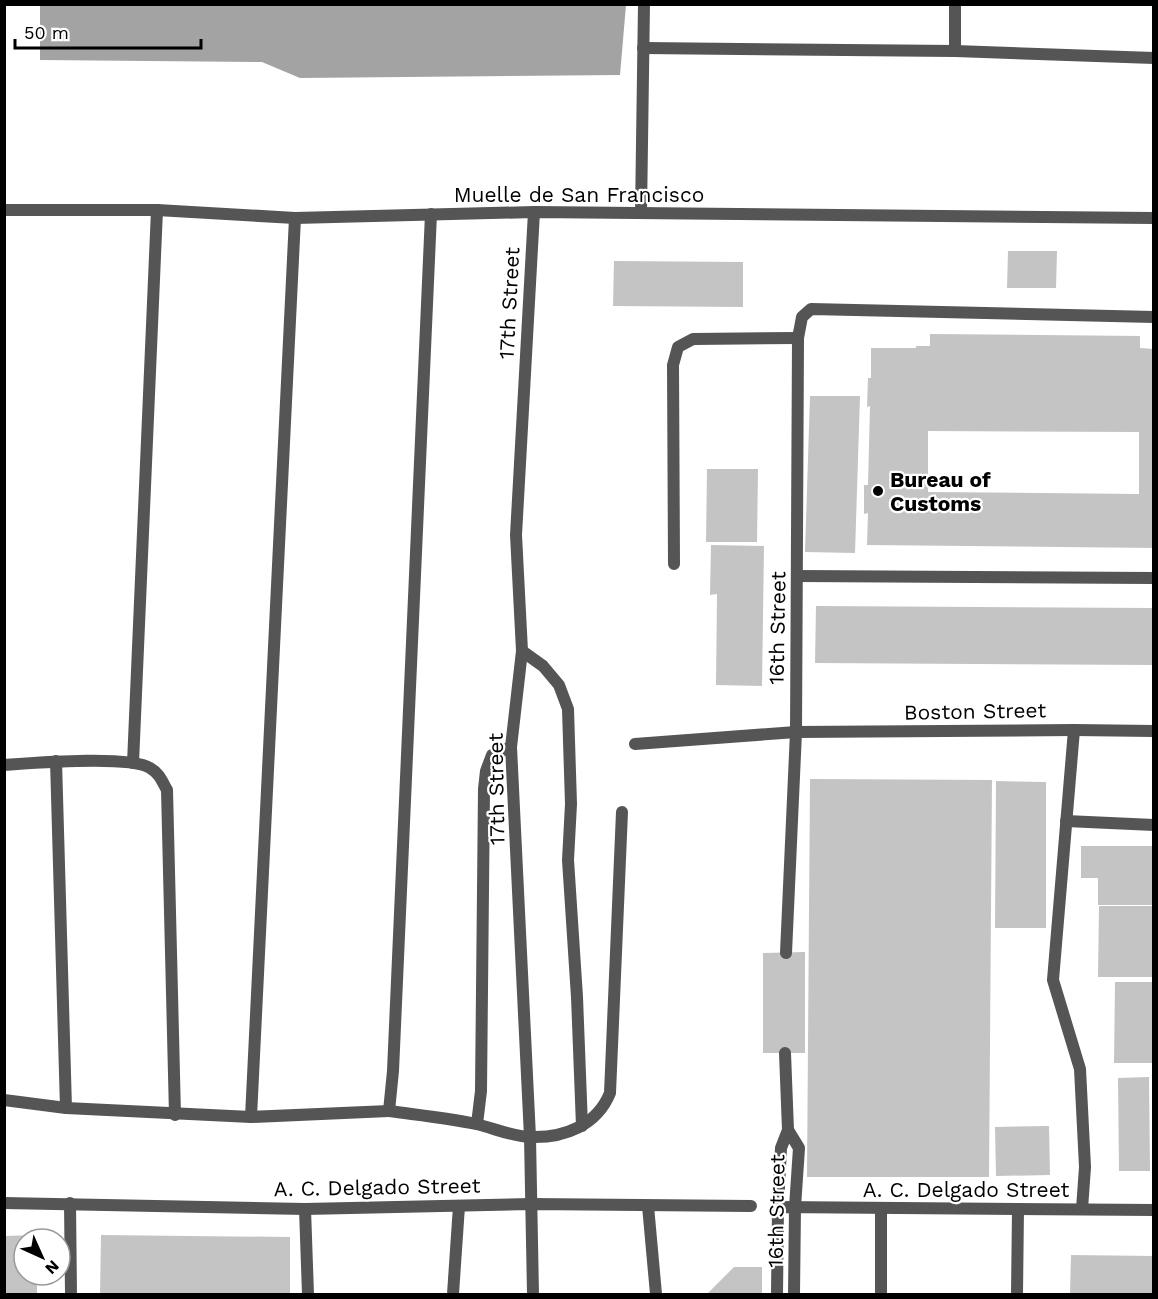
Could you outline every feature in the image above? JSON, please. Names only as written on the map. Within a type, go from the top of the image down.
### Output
[{"type":"street","points":[[641,213],[644,4]]},
{"type":"street","points":[[955,4],[955,51]]},
{"type":"street","points":[[643,48],[955,51],[1154,58]]},
{"type":"street","name":"Muelle de San Francisco","points":[[4,210],[157,210],[295,218],[534,212],[1154,218]]},
{"type":"street","points":[[133,763],[157,210]]},
{"type":"street","name":"17th Street","points":[[533,1294],[530,1137],[511,747],[522,651],[516,535],[534,212]]},
{"type":"street","points":[[389,1111],[393,1071],[431,214]]},
{"type":"street","points":[[251,1117],[295,218]]},
{"type":"street","name":"16th Street","points":[[786,953],[796,732],[798,338],[802,316],[811,309],[1154,316]]},
{"type":"street","points":[[674,564],[673,365],[678,347],[693,339],[798,338]]},
{"type":"street","points":[[797,576],[1154,578]]},
{"type":"street","points":[[522,651],[543,666],[559,685],[568,709],[571,804],[568,860],[582,1126]]},
{"type":"street","points":[[1074,730],[1053,980],[1080,1069],[1085,1167],[1082,1209]]},
{"type":"street","name":"Boston Street","points":[[635,744],[796,732],[1154,731]]},
{"type":"street","points":[[477,1124],[481,1091],[484,789],[486,771],[492,755],[511,747]]},
{"type":"street","points":[[56,761],[66,1108]]},
{"type":"street","points":[[4,765],[56,761],[133,763],[148,767],[159,774],[167,790],[176,1114]]},
{"type":"street","points":[[4,1100],[66,1108],[251,1117],[389,1111],[477,1124],[530,1137],[565,1133],[582,1126],[604,1108],[610,1093],[622,812]]},
{"type":"street","points":[[1066,821],[1154,825]]},
{"type":"street","name":"16th Street","points":[[777,1294],[781,1148],[788,1130],[785,1053]]},
{"type":"street","name":"16th Street","points":[[788,1130],[799,1148],[795,1207],[794,1294]]},
{"type":"street","name":"A. C. Delgado Street","points":[[4,1203],[305,1209],[530,1204],[751,1206]]},
{"type":"street","points":[[70,1203],[71,1294]]},
{"type":"street","points":[[453,1294],[459,1206]]},
{"type":"street","points":[[648,1206],[656,1294]]},
{"type":"street","name":"A. C. Delgado Street","points":[[778,1207],[1154,1209]]},
{"type":"street","points":[[880,1208],[881,1294]]},
{"type":"street","points":[[305,1209],[308,1294]]},
{"type":"street","points":[[1017,1294],[1018,1209]]},
{"type":"shaded area","points":[[626,4],[620,75],[300,78],[262,62],[40,60],[40,5]]},
{"type":"building","points":[[1008,251],[1057,251],[1056,288],[1007,288]]},
{"type":"building","points":[[614,261],[743,262],[743,307],[613,306]]},
{"type":"building","points":[[930,334],[1140,336],[1140,348],[1154,349],[1154,548],[867,545],[868,513],[864,514],[864,485],[868,485],[870,406],[867,407],[868,378],[871,378],[871,348],[930,346]],"holes":[[[928,431],[1139,432],[1139,494],[928,492]]]},
{"type":"building","points":[[810,396],[860,396],[855,553],[805,552]]},
{"type":"building","points":[[707,469],[758,469],[757,542],[706,542]]},
{"type":"building","points":[[711,545],[764,546],[762,686],[716,685],[717,594],[710,595]]},
{"type":"building","points":[[816,606],[1154,608],[1154,665],[815,663]]},
{"type":"building","points":[[810,779],[992,780],[989,1177],[807,1177]]},
{"type":"building","points":[[996,781],[1046,782],[1046,928],[995,928]]},
{"type":"building","points":[[1081,846],[1154,846],[1154,905],[1098,905],[1098,878],[1081,878]]},
{"type":"building","points":[[1099,906],[1154,906],[1154,977],[1098,977]]},
{"type":"building","points":[[805,952],[805,1053],[763,1053],[763,953]]},
{"type":"building","points":[[1115,982],[1154,982],[1154,1063],[1114,1063]]},
{"type":"building","points":[[1149,1077],[1150,1171],[1119,1171],[1118,1078]]},
{"type":"building","points":[[1049,1126],[1050,1175],[996,1176],[995,1127]]},
{"type":"building","points":[[101,1235],[290,1237],[290,1294],[100,1294]]},
{"type":"building","points":[[4,1236],[12,1236],[12,1287],[37,1287],[37,1294],[4,1294]]},
{"type":"building","points":[[1071,1255],[1154,1256],[1154,1294],[1070,1294]]},
{"type":"building","points":[[734,1267],[762,1267],[762,1294],[707,1294]]},
{"type":"place","name":"Bureau of Customs","points":[[878,491]]}]
